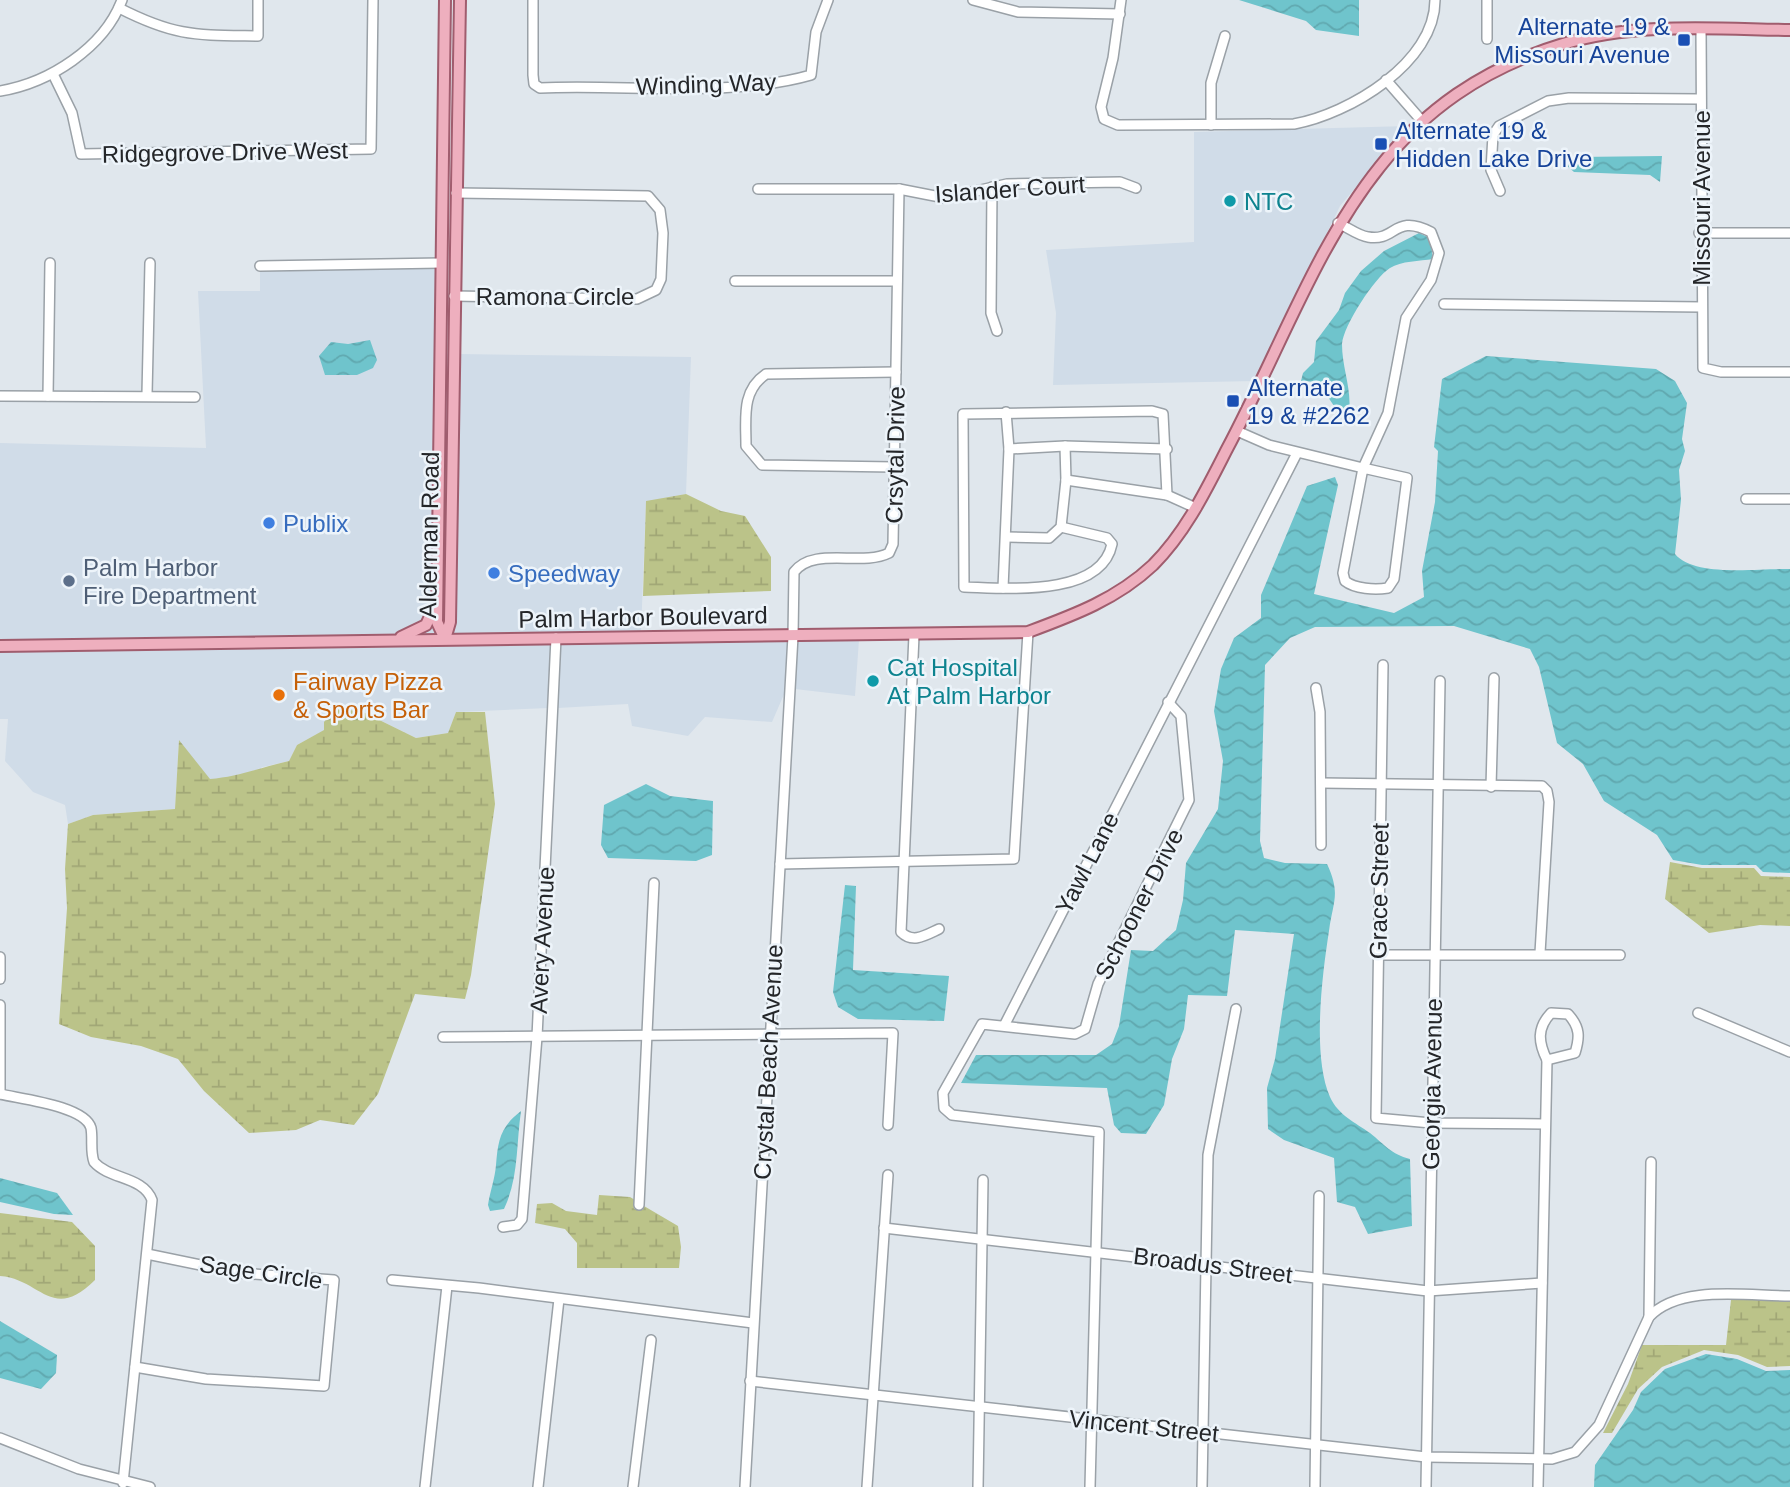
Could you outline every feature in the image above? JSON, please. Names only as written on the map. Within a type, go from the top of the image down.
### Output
[{"type":"main road","name":"Alderman Road","points":[[445,0],[437,598],[437,622],[445,639]]},
{"type":"main road","name":"Alderman Road","points":[[445,639],[450,622],[460,0]]},
{"type":"main road","points":[[1237,431],[1338,223],[1392,149],[1421,120],[1489,75],[1565,43],[1636,31],[1790,30]]},
{"type":"main road","name":"Palm Harbor Boulevard","points":[[0,646],[1028,632],[1086,611],[1121,590],[1170,546],[1196,508],[1237,431]]},
{"type":"main road","points":[[388,640],[418,631],[426,625],[437,598]]},
{"type":"street","points":[[0,91],[53,74],[91,44],[121,4],[157,27],[188,35],[258,36],[258,0]]},
{"type":"street","name":"Ridgegrove Drive West","points":[[53,74],[72,113],[81,154],[371,149],[373,0]]},
{"type":"street","name":"Winding Way","points":[[533,0],[533,75],[534,84],[540,88],[703,87],[789,81],[811,75],[816,32],[828,0]]},
{"type":"street","points":[[973,0],[1017,12],[1120,15]]},
{"type":"street","points":[[1121,0],[1101,107],[1104,119],[1118,125],[1294,124],[1317,120],[1348,107],[1386,80],[1427,36],[1435,0]]},
{"type":"street","points":[[1486,39],[1487,0]]},
{"type":"street","name":"Missouri Avenue","points":[[1701,29],[1699,233],[1703,368],[1721,372],[1790,372]]},
{"type":"street","points":[[1210,124],[1211,83],[1225,37]]},
{"type":"street","points":[[1386,80],[1421,120]]},
{"type":"street","points":[[1500,191],[1491,170],[1493,135],[1499,126],[1548,101],[1569,98],[1700,99]]},
{"type":"street","name":"Islander Court","points":[[758,189],[899,190],[945,198],[992,187],[1120,182],[1136,188]]},
{"type":"street","points":[[992,187],[991,313],[997,331]]},
{"type":"street","name":"Crsytal Drive","points":[[793,636],[794,572],[800,564],[808,560],[878,559],[889,554],[893,544],[899,190]]},
{"type":"street","name":"Ramona Circle","points":[[454,296],[637,299],[656,290],[661,279],[663,233],[660,210],[648,196],[456,193]]},
{"type":"street","points":[[1237,431],[1297,453],[1363,468],[1407,478],[1394,579],[1388,588],[1351,586],[1345,581],[1343,573],[1363,468],[1388,413],[1406,318],[1431,280],[1439,253],[1431,232],[1416,225],[1407,224],[1380,236],[1368,237],[1338,223]]},
{"type":"street","points":[[1699,233],[1790,233]]},
{"type":"street","points":[[48,396],[50,262]]},
{"type":"street","points":[[147,394],[150,263]]},
{"type":"street","points":[[260,266],[441,263]]},
{"type":"street","points":[[735,281],[897,281]]},
{"type":"street","points":[[1444,304],[1702,307]]},
{"type":"street","points":[[894,467],[770,468],[762,465],[746,446],[746,409],[751,386],[766,374],[896,372]]},
{"type":"street","points":[[0,396],[147,394],[195,397]]},
{"type":"street","points":[[1061,527],[1107,538],[1112,544],[1102,565],[1082,578],[1049,586],[964,587],[963,414],[1152,411],[1163,414],[1167,449],[1167,495]]},
{"type":"street","points":[[1003,588],[1009,449],[1006,412]]},
{"type":"street","points":[[1009,449],[1065,446],[1167,449]]},
{"type":"street","points":[[1006,537],[1049,538],[1061,527],[1066,480],[1065,446]]},
{"type":"street","name":"Yawl Lane","points":[[1005,1024],[1297,453]]},
{"type":"street","points":[[1066,480],[1167,495],[1196,508]]},
{"type":"street","points":[[1746,499],[1790,499]]},
{"type":"street","points":[[780,864],[1014,859],[1028,632]]},
{"type":"street","points":[[914,635],[901,932],[916,939],[939,929]]},
{"type":"street","name":"Crystal Beach Avenue","points":[[745,1487],[793,636]]},
{"type":"street","name":"Avery Avenue","points":[[503,1227],[517,1225],[522,1219],[537,1037],[556,638]]},
{"type":"street","name":"Grace Street","points":[[1383,665],[1376,1118],[1431,1123]]},
{"type":"street","points":[[1491,787],[1494,678]]},
{"type":"street","name":"Georgia Avenue","points":[[1426,1487],[1440,681]]},
{"type":"street","points":[[1316,688],[1320,712],[1321,845]]},
{"type":"street","name":"Schooner Drive","points":[[1005,1024],[1075,1034],[1085,1030],[1098,984],[1189,800],[1181,716],[1168,702]]},
{"type":"street","points":[[1321,783],[1437,787],[1542,786],[1547,791],[1546,877],[1540,953]]},
{"type":"street","points":[[639,1205],[654,883]]},
{"type":"street","points":[[1378,955],[1620,955]]},
{"type":"street","points":[[0,979],[1,957]]},
{"type":"street","points":[[0,1005],[0,1094],[67,1109],[86,1119],[91,1128],[92,1156],[98,1166],[143,1186],[152,1200],[124,1483]]},
{"type":"street","points":[[1202,1487],[1208,1155],[1236,1009]]},
{"type":"street","points":[[1538,1487],[1547,1060],[1540,1044],[1544,1021],[1551,1013],[1568,1014],[1577,1023],[1580,1040],[1575,1053],[1547,1060]]},
{"type":"street","points":[[1698,1013],[1790,1052]]},
{"type":"street","points":[[1005,1024],[982,1024],[943,1093],[944,1108],[952,1115],[1099,1130],[1090,1487]]},
{"type":"street","points":[[443,1037],[893,1033],[888,1125]]},
{"type":"street","points":[[1431,1123],[1544,1124]]},
{"type":"street","points":[[1648,1317],[1651,1162]]},
{"type":"street","points":[[867,1487],[888,1175]]},
{"type":"street","points":[[978,1487],[983,1180]]},
{"type":"street","points":[[1315,1487],[1319,1196]]},
{"type":"street","name":"Broadus Street","points":[[884,1228],[1428,1291],[1542,1283]]},
{"type":"street","name":"Sage Circle","points":[[135,1367],[206,1379],[324,1386],[334,1280],[239,1272],[147,1254]]},
{"type":"street","points":[[392,1280],[753,1323]]},
{"type":"street","points":[[425,1487],[447,1286]]},
{"type":"street","points":[[1648,1317],[1658,1306],[1688,1296],[1790,1296]]},
{"type":"street","points":[[538,1487],[559,1299]]},
{"type":"street","name":"Vincent Street","points":[[750,1381],[1426,1457],[1562,1457],[1587,1442],[1599,1425],[1648,1317]]},
{"type":"street","points":[[633,1487],[651,1340]]},
{"type":"street","points":[[0,1438],[79,1469],[124,1483],[150,1487]]},
{"type":"shaded area","points":[[1408,126],[1340,206],[1256,381],[1053,385],[1056,313],[1046,250],[1194,242],[1194,132]]},
{"type":"shaded area","points":[[436,267],[432,622],[438,635],[0,642],[0,443],[206,448],[198,291],[260,291],[260,270]],"holes":[[[370,341],[357,375],[325,374],[348,344]]]},
{"type":"shaded area","points":[[444,354],[449,354],[444,626],[441,622]]},
{"type":"shaded area","points":[[458,354],[691,357],[686,494],[646,502],[641,632],[788,630],[451,635]]},
{"type":"shaded area","points":[[798,640],[859,640],[855,696],[795,689]]},
{"type":"shaded area","points":[[788,641],[785,692],[772,722],[705,717],[688,736],[632,726],[628,704],[558,708],[561,642]]},
{"type":"shaded area","points":[[552,643],[548,708],[456,712],[448,733],[416,738],[361,711],[334,709],[325,730],[297,745],[289,761],[237,777],[210,780],[179,741],[175,809],[93,815],[68,824],[65,805],[33,792],[5,761],[8,719],[0,719],[0,650]]},
{"type":"green space","points":[[686,494],[721,511],[745,516],[771,557],[771,591],[643,596],[646,501]]},
{"type":"green space","points":[[334,709],[361,711],[416,738],[448,733],[456,712],[485,712],[495,804],[471,975],[465,999],[415,994],[378,1094],[354,1125],[320,1120],[296,1130],[249,1133],[204,1091],[178,1059],[141,1046],[91,1037],[59,1024],[67,908],[65,869],[68,824],[93,815],[175,809],[179,740],[210,779],[230,776],[289,761],[297,745],[324,730],[324,722]]},
{"type":"green space","points":[[1670,862],[1702,868],[1754,868],[1761,876],[1790,877],[1790,926],[1760,925],[1709,933],[1665,899]]},
{"type":"green space","points":[[599,1195],[630,1197],[635,1200],[634,1209],[643,1210],[644,1206],[678,1226],[681,1247],[679,1268],[577,1268],[577,1243],[565,1229],[535,1223],[537,1204],[552,1203],[566,1211],[597,1215]]},
{"type":"green space","points":[[0,1213],[72,1222],[95,1246],[95,1280],[68,1298],[57,1298],[14,1279],[0,1276]]},
{"type":"green space","points":[[1731,1300],[1790,1300],[1790,1366],[1767,1367],[1738,1355],[1704,1350],[1662,1367],[1638,1389],[1612,1433],[1603,1433],[1628,1384],[1642,1345],[1726,1345]]},
{"type":"water","points":[[1239,0],[1359,0],[1359,36],[1316,30],[1306,21]]},
{"type":"water","points":[[1662,156],[1660,182],[1650,175],[1574,172],[1566,165],[1569,158],[1577,157]]},
{"type":"water","points":[[1419,233],[1430,238],[1433,259],[1390,268],[1368,291],[1348,326],[1342,344],[1349,412],[1336,409],[1318,382],[1301,381],[1303,373],[1314,362],[1316,341],[1339,310],[1345,293],[1361,271],[1384,251]]},
{"type":"water","points":[[370,340],[377,360],[373,368],[357,375],[325,375],[319,356],[331,342],[348,344]]},
{"type":"water","points":[[1486,356],[1656,369],[1675,381],[1687,403],[1682,439],[1685,451],[1679,470],[1681,500],[1675,554],[1684,561],[1712,569],[1790,569],[1790,873],[1763,872],[1756,865],[1702,865],[1673,860],[1657,835],[1604,801],[1583,764],[1557,743],[1539,667],[1530,649],[1454,626],[1315,627],[1290,638],[1265,665],[1260,841],[1264,858],[1285,863],[1327,864],[1331,874],[1335,898],[1320,1015],[1321,1060],[1325,1080],[1333,1103],[1342,1114],[1393,1152],[1410,1159],[1412,1226],[1368,1234],[1355,1207],[1337,1202],[1334,1158],[1284,1140],[1268,1129],[1267,1088],[1275,1059],[1294,934],[1235,930],[1227,996],[1188,995],[1184,1029],[1172,1059],[1164,1105],[1146,1134],[1121,1133],[1114,1125],[1107,1088],[961,1083],[976,1055],[1096,1055],[1112,1044],[1119,1026],[1131,950],[1153,951],[1176,930],[1183,900],[1186,863],[1218,809],[1223,761],[1214,711],[1221,669],[1234,638],[1261,618],[1261,595],[1307,486],[1335,477],[1338,485],[1314,594],[1394,613],[1424,597],[1422,571],[1435,502],[1438,451],[1434,447],[1442,379]]},
{"type":"water","points":[[646,784],[670,796],[713,801],[712,855],[696,861],[608,858],[601,845],[604,805]]},
{"type":"water","points":[[845,885],[856,886],[853,970],[949,976],[944,1021],[858,1019],[838,1007],[833,992]]},
{"type":"water","points":[[521,1111],[515,1173],[509,1197],[504,1209],[490,1211],[488,1205],[499,1142],[504,1129]]},
{"type":"water","points":[[0,1178],[57,1193],[73,1215],[54,1214],[0,1202]]},
{"type":"water","points":[[0,1321],[57,1355],[56,1373],[41,1389],[0,1378]]},
{"type":"water","points":[[1706,1354],[1737,1359],[1766,1371],[1790,1370],[1790,1487],[1594,1487],[1595,1465],[1633,1410],[1641,1392],[1665,1369]]},
{"type":"place","name":"Alternate 19 & Missouri Avenue","points":[[1684,40]]},
{"type":"place","name":"Alternate 19 & Hidden Lake Drive","points":[[1381,144]]},
{"type":"place","name":"NTC","points":[[1230,201]]},
{"type":"place","name":"Alternate 19 & #2262","points":[[1233,401]]},
{"type":"place","name":"Publix","points":[[269,523]]},
{"type":"place","name":"Speedway","points":[[494,573]]},
{"type":"place","name":"Palm Harbor Fire Department","points":[[69,581]]},
{"type":"place","name":"Cat Hospital At Palm Harbor","points":[[873,681]]},
{"type":"place","name":"Fairway Pizza & Sports Bar","points":[[279,695]]}]
